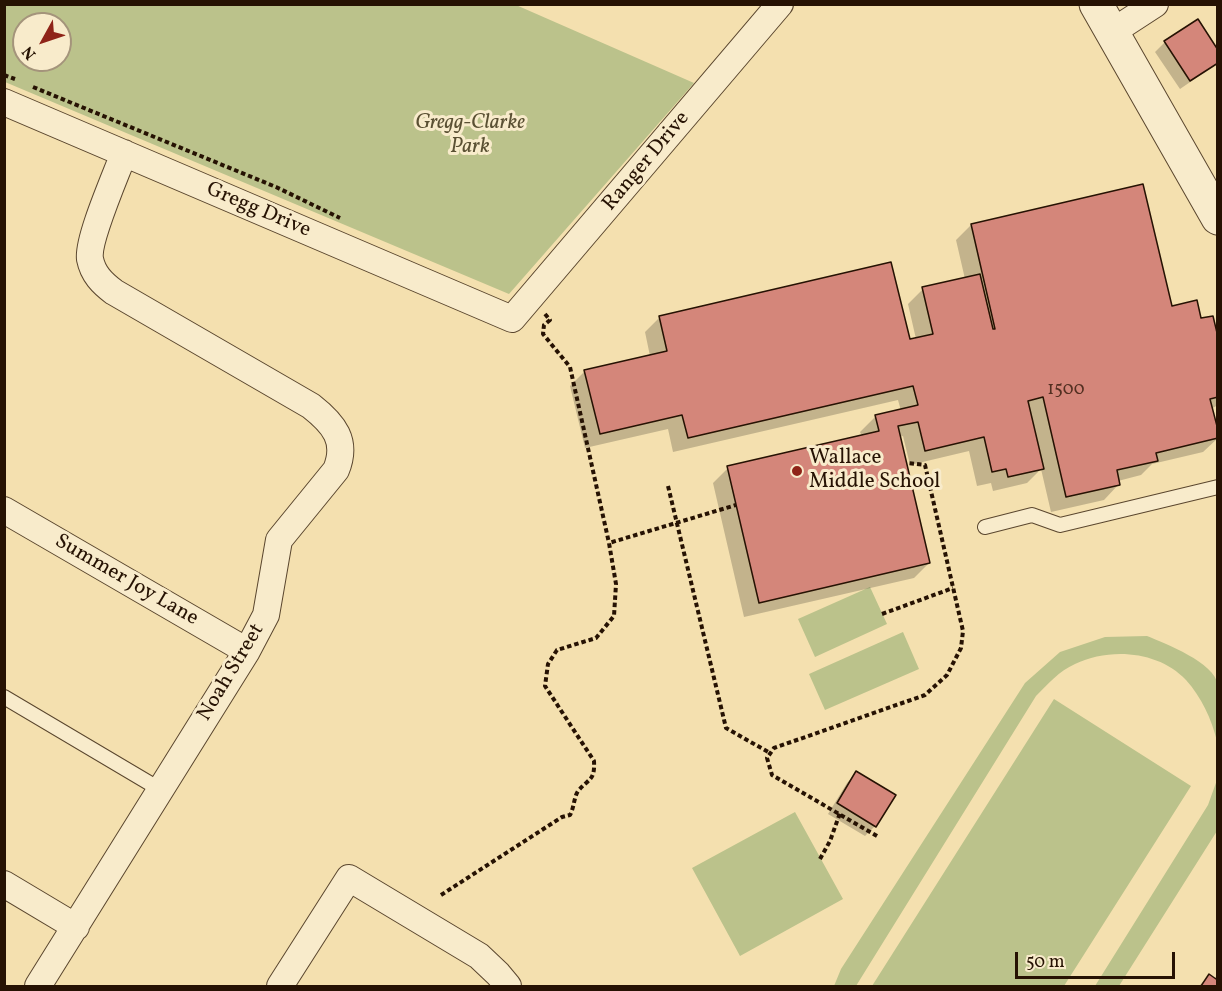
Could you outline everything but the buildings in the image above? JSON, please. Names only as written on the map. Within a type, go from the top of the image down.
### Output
[{"type":"street","name":"Ranger Drive","points":[[512,319],[780,4]]},
{"type":"street","points":[[1155,4],[1104,18],[1218,218]]},
{"type":"street","name":"Gregg Drive","points":[[4,102],[512,319]]},
{"type":"street","name":"Noah Street","points":[[38,987],[247,651],[266,615],[279,540],[336,470],[341,459],[342,449],[339,438],[324,416],[311,406],[114,292],[96,275],[90,256],[91,247],[124,153]]},
{"type":"street","name":"Summer Joy Lane","points":[[4,510],[247,651]]},
{"type":"street","points":[[280,987],[349,878],[479,956],[508,987]]},
{"type":"street","points":[[4,884],[76,927]]},
{"type":"lane","points":[[985,527],[1032,515],[1060,525],[1218,487]]},
{"type":"lane","points":[[4,697],[161,790]]},
{"type":"path","points":[[441,895],[570,815],[577,792],[589,782],[595,772],[594,761],[545,686],[548,664],[557,650],[596,638],[614,616],[616,584],[570,367],[543,334],[544,325],[550,320],[544,314]]},
{"type":"path","points":[[876,836],[772,775],[767,758],[774,748],[925,695],[947,675],[961,648],[963,631],[926,465],[907,463]]},
{"type":"path","points":[[668,486],[726,728],[770,753]]},
{"type":"path","points":[[609,543],[736,505]]},
{"type":"path","points":[[882,614],[953,588]]},
{"type":"path","points":[[820,859],[830,841],[840,813]]},
{"type":"green space","name":"Gregg-Clarke Park","points":[[4,5],[516,5],[694,83],[509,294],[5,82]]},
{"type":"green space","points":[[870,587],[887,624],[815,657],[798,619]]},
{"type":"green space","points":[[903,632],[919,669],[825,710],[809,674]]},
{"type":"green space","points":[[1147,636],[1199,661],[1215,677],[1219,692],[1217,741],[1209,716],[1197,694],[1175,670],[1162,663],[1134,655],[1103,655],[1064,670],[1036,696],[856,986],[834,986],[841,969],[1025,683],[1060,652],[1105,637]]},
{"type":"green space","points":[[1054,699],[1191,786],[1064,986],[872,986]]},
{"type":"green space","points":[[1217,780],[1217,831],[1119,986],[1095,986],[1208,805]]},
{"type":"green space","points":[[795,812],[843,899],[740,956],[692,868]]},
{"type":"place","name":"Wallace Middle School","points":[[797,471]]}]
